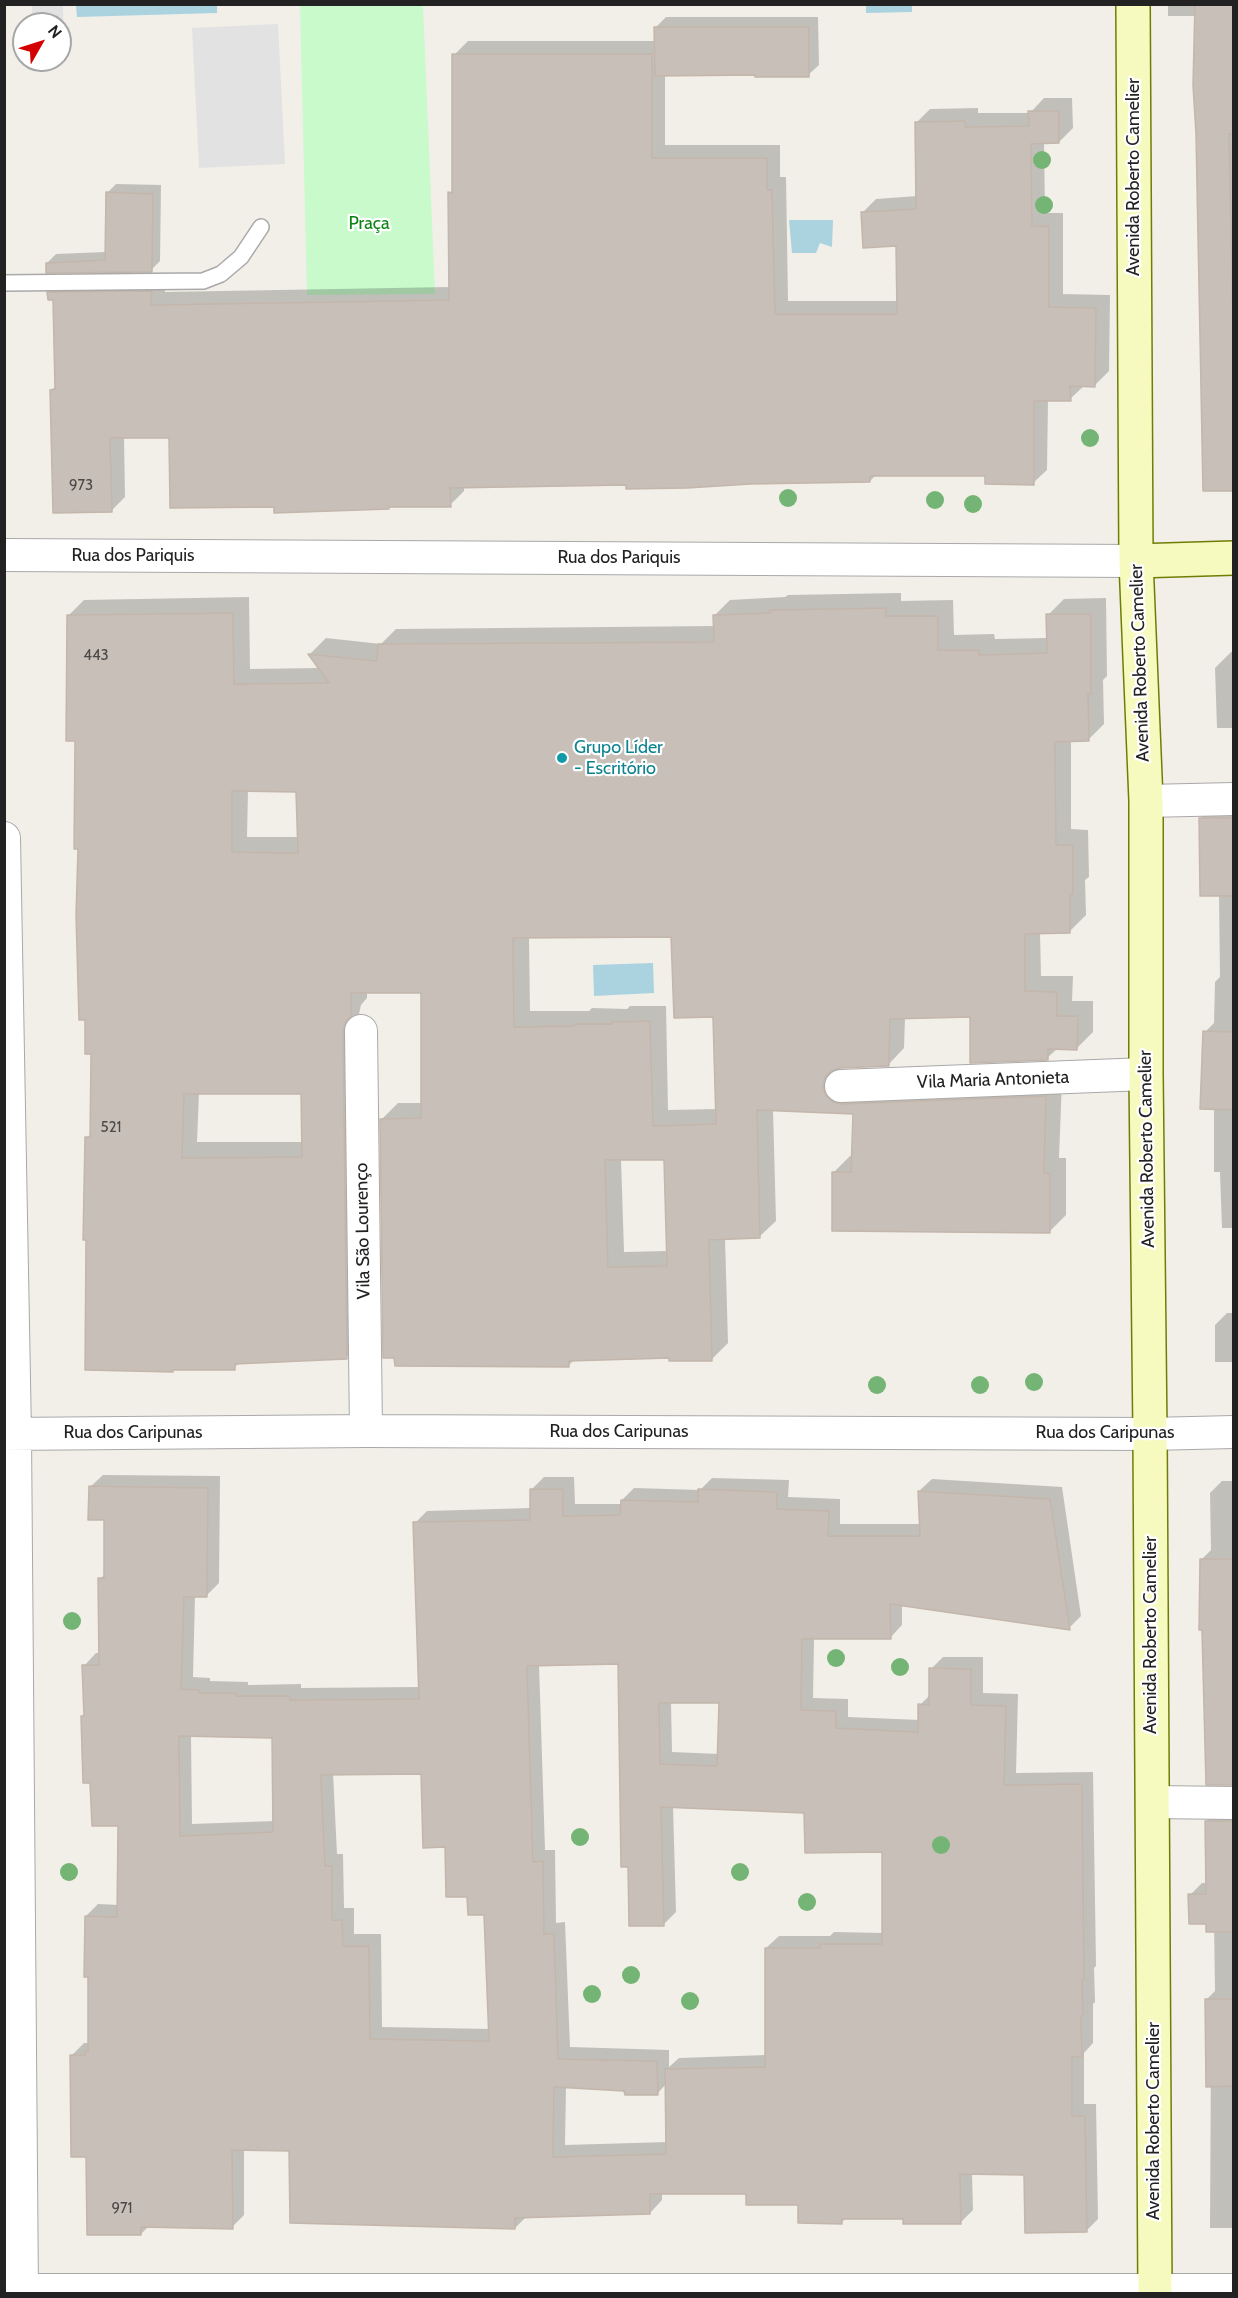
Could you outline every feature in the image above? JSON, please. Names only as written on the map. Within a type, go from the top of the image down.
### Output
[{"type":"main road","name":"Avenida Roberto Camelier","points":[[1133,4],[1136,561],[1146,801],[1155,2291]]},
{"type":"main road","name":"Rua dos Pariquis","points":[[1136,561],[1233,558]]},
{"type":"street","name":"Rua dos Pariquis","points":[[4,555],[1136,561]]},
{"type":"street","points":[[1146,801],[1233,799]]},
{"type":"street","points":[[4,838],[16,2291],[1233,2290]]},
{"type":"street","name":"Vila São Lourenço","points":[[361,1031],[366,1431]]},
{"type":"street","name":"Vila Maria Antonieta","points":[[841,1086],[1146,1074]]},
{"type":"street","name":"Rua dos Caripunas","points":[[10,1434],[366,1431],[1150,1434],[1233,1432]]},
{"type":"street","points":[[1152,1802],[1233,1803]]},
{"type":"lane","points":[[4,283],[203,281],[221,274],[241,257],[261,227]]},
{"type":"green space","name":"Praça","points":[[300,5],[423,5],[435,294],[307,295]]},
{"type":"shaded area","points":[[32,5],[63,5],[63,12],[32,12]]},
{"type":"shaded area","points":[[278,24],[285,164],[199,168],[192,28]]},
{"type":"water","points":[[76,5],[217,5],[217,13],[77,17]]},
{"type":"water","points":[[866,5],[912,5],[912,12],[866,13]]},
{"type":"water","points":[[789,220],[833,220],[832,247],[820,243],[816,253],[792,253]]},
{"type":"water","points":[[653,963],[654,993],[594,996],[593,965]]},
{"type":"building","points":[[1195,4],[1233,4],[1233,134],[1229,134],[1233,320],[1233,491],[1203,491],[1193,85]]},
{"type":"building","points":[[654,27],[809,27],[809,77],[655,76]]},
{"type":"building","points":[[452,54],[652,54],[652,158],[767,158],[767,190],[772,190],[775,314],[897,314],[896,246],[863,248],[861,212],[916,209],[915,122],[965,121],[965,127],[1029,126],[1028,111],[1059,111],[1059,143],[1031,144],[1032,226],[1049,226],[1049,307],[1096,308],[1095,387],[1070,386],[1071,401],[1034,401],[1034,485],[985,484],[985,476],[870,476],[870,482],[750,484],[687,488],[626,489],[626,485],[450,488],[451,507],[389,507],[389,509],[274,513],[274,507],[170,508],[169,438],[110,438],[112,512],[53,513],[50,390],[55,389],[53,300],[48,300],[47,292],[152,291],[151,305],[449,300],[448,192],[452,193]]},
{"type":"building","points":[[106,192],[153,194],[152,272],[46,273],[46,263],[105,260]]},
{"type":"building","points":[[886,608],[886,616],[938,616],[938,650],[979,650],[979,655],[1047,653],[1046,614],[1091,614],[1089,741],[1055,742],[1056,845],[1073,845],[1070,933],[1025,934],[1025,991],[1057,992],[1057,1016],[1078,1016],[1077,1050],[1048,1049],[1048,1060],[970,1063],[970,1017],[890,1019],[889,1066],[840,1068],[831,1071],[825,1077],[823,1086],[826,1096],[833,1102],[842,1104],[1046,1096],[1044,1173],[1050,1173],[1050,1233],[832,1231],[832,1172],[851,1172],[853,1114],[757,1110],[760,1238],[709,1240],[712,1361],[669,1361],[669,1358],[569,1361],[569,1367],[395,1366],[394,1358],[383,1358],[380,1119],[421,1118],[421,993],[351,993],[351,1016],[345,1023],[343,1031],[347,1359],[235,1364],[235,1370],[173,1370],[173,1372],[85,1370],[86,1240],[83,1240],[85,1137],[90,1137],[91,1054],[85,1054],[85,1020],[79,1020],[76,915],[78,849],[74,849],[75,741],[66,741],[67,615],[233,613],[234,684],[329,683],[308,654],[377,661],[378,644],[714,642],[713,615],[770,613],[770,610]],"holes":[[[232,791],[296,792],[298,853],[232,852]],[[671,937],[674,1018],[713,1017],[716,1124],[653,1126],[650,1021],[514,1027],[513,938]],[[184,1094],[301,1094],[302,1157],[182,1158]],[[605,1160],[664,1160],[667,1266],[608,1267]]]},
{"type":"building","points":[[1199,818],[1233,818],[1233,896],[1200,896]]},
{"type":"building","points":[[1203,1031],[1233,1032],[1233,1110],[1200,1109]]},
{"type":"building","points":[[89,1486],[208,1488],[207,1597],[184,1597],[181,1689],[199,1690],[199,1693],[236,1693],[236,1696],[290,1696],[290,1700],[419,1699],[413,1522],[530,1520],[530,1489],[563,1489],[563,1516],[620,1515],[621,1500],[698,1502],[698,1489],[777,1492],[777,1509],[829,1511],[828,1536],[920,1536],[918,1491],[1050,1499],[1070,1630],[890,1604],[891,1639],[802,1639],[801,1710],[836,1711],[836,1728],[918,1732],[918,1704],[929,1705],[929,1668],[971,1669],[971,1705],[1006,1706],[1004,1785],[1082,1784],[1084,1980],[1082,1980],[1083,2016],[1081,2016],[1082,2057],[1072,2057],[1072,2116],[1085,2116],[1087,2232],[1025,2233],[1024,2175],[960,2174],[961,2224],[903,2224],[903,2219],[842,2219],[842,2224],[798,2223],[798,2205],[746,2205],[746,2194],[650,2194],[650,2214],[515,2218],[515,2229],[290,2223],[289,2151],[232,2150],[233,2229],[141,2227],[141,2235],[87,2235],[86,2157],[71,2157],[70,2055],[85,2055],[85,2051],[88,2051],[88,1977],[84,1977],[85,1916],[117,1917],[118,1826],[92,1826],[90,1783],[83,1783],[82,1665],[99,1665],[98,1578],[104,1578],[104,1520],[88,1520]],"holes":[[[618,1664],[621,1867],[628,1867],[629,1926],[664,1926],[661,1807],[804,1813],[805,1853],[882,1852],[882,1944],[820,1944],[820,1948],[765,1948],[765,2067],[665,2069],[666,2154],[553,2157],[554,2087],[624,2091],[625,2095],[658,2095],[657,2061],[558,2059],[554,1934],[544,1934],[543,1861],[533,1862],[527,1666]],[[659,1703],[719,1703],[717,1766],[660,1764]],[[179,1736],[272,1738],[273,1832],[180,1836]],[[421,1774],[423,1848],[445,1847],[446,1897],[467,1897],[468,1915],[484,1915],[489,2041],[370,2039],[369,1946],[343,1946],[342,1920],[332,1920],[332,1866],[325,1866],[321,1775]]]},
{"type":"building","points":[[1200,1559],[1233,1559],[1233,1785],[1206,1785],[1202,1630],[1199,1630]]},
{"type":"building","points":[[1205,1821],[1233,1821],[1233,1932],[1206,1932],[1206,1924],[1189,1924],[1188,1894],[1206,1894]]},
{"type":"building","points":[[1205,1999],[1233,1999],[1233,2086],[1206,2087]]},
{"type":"place","name":"Grupo Líder - Escritório","points":[[562,758]]}]
